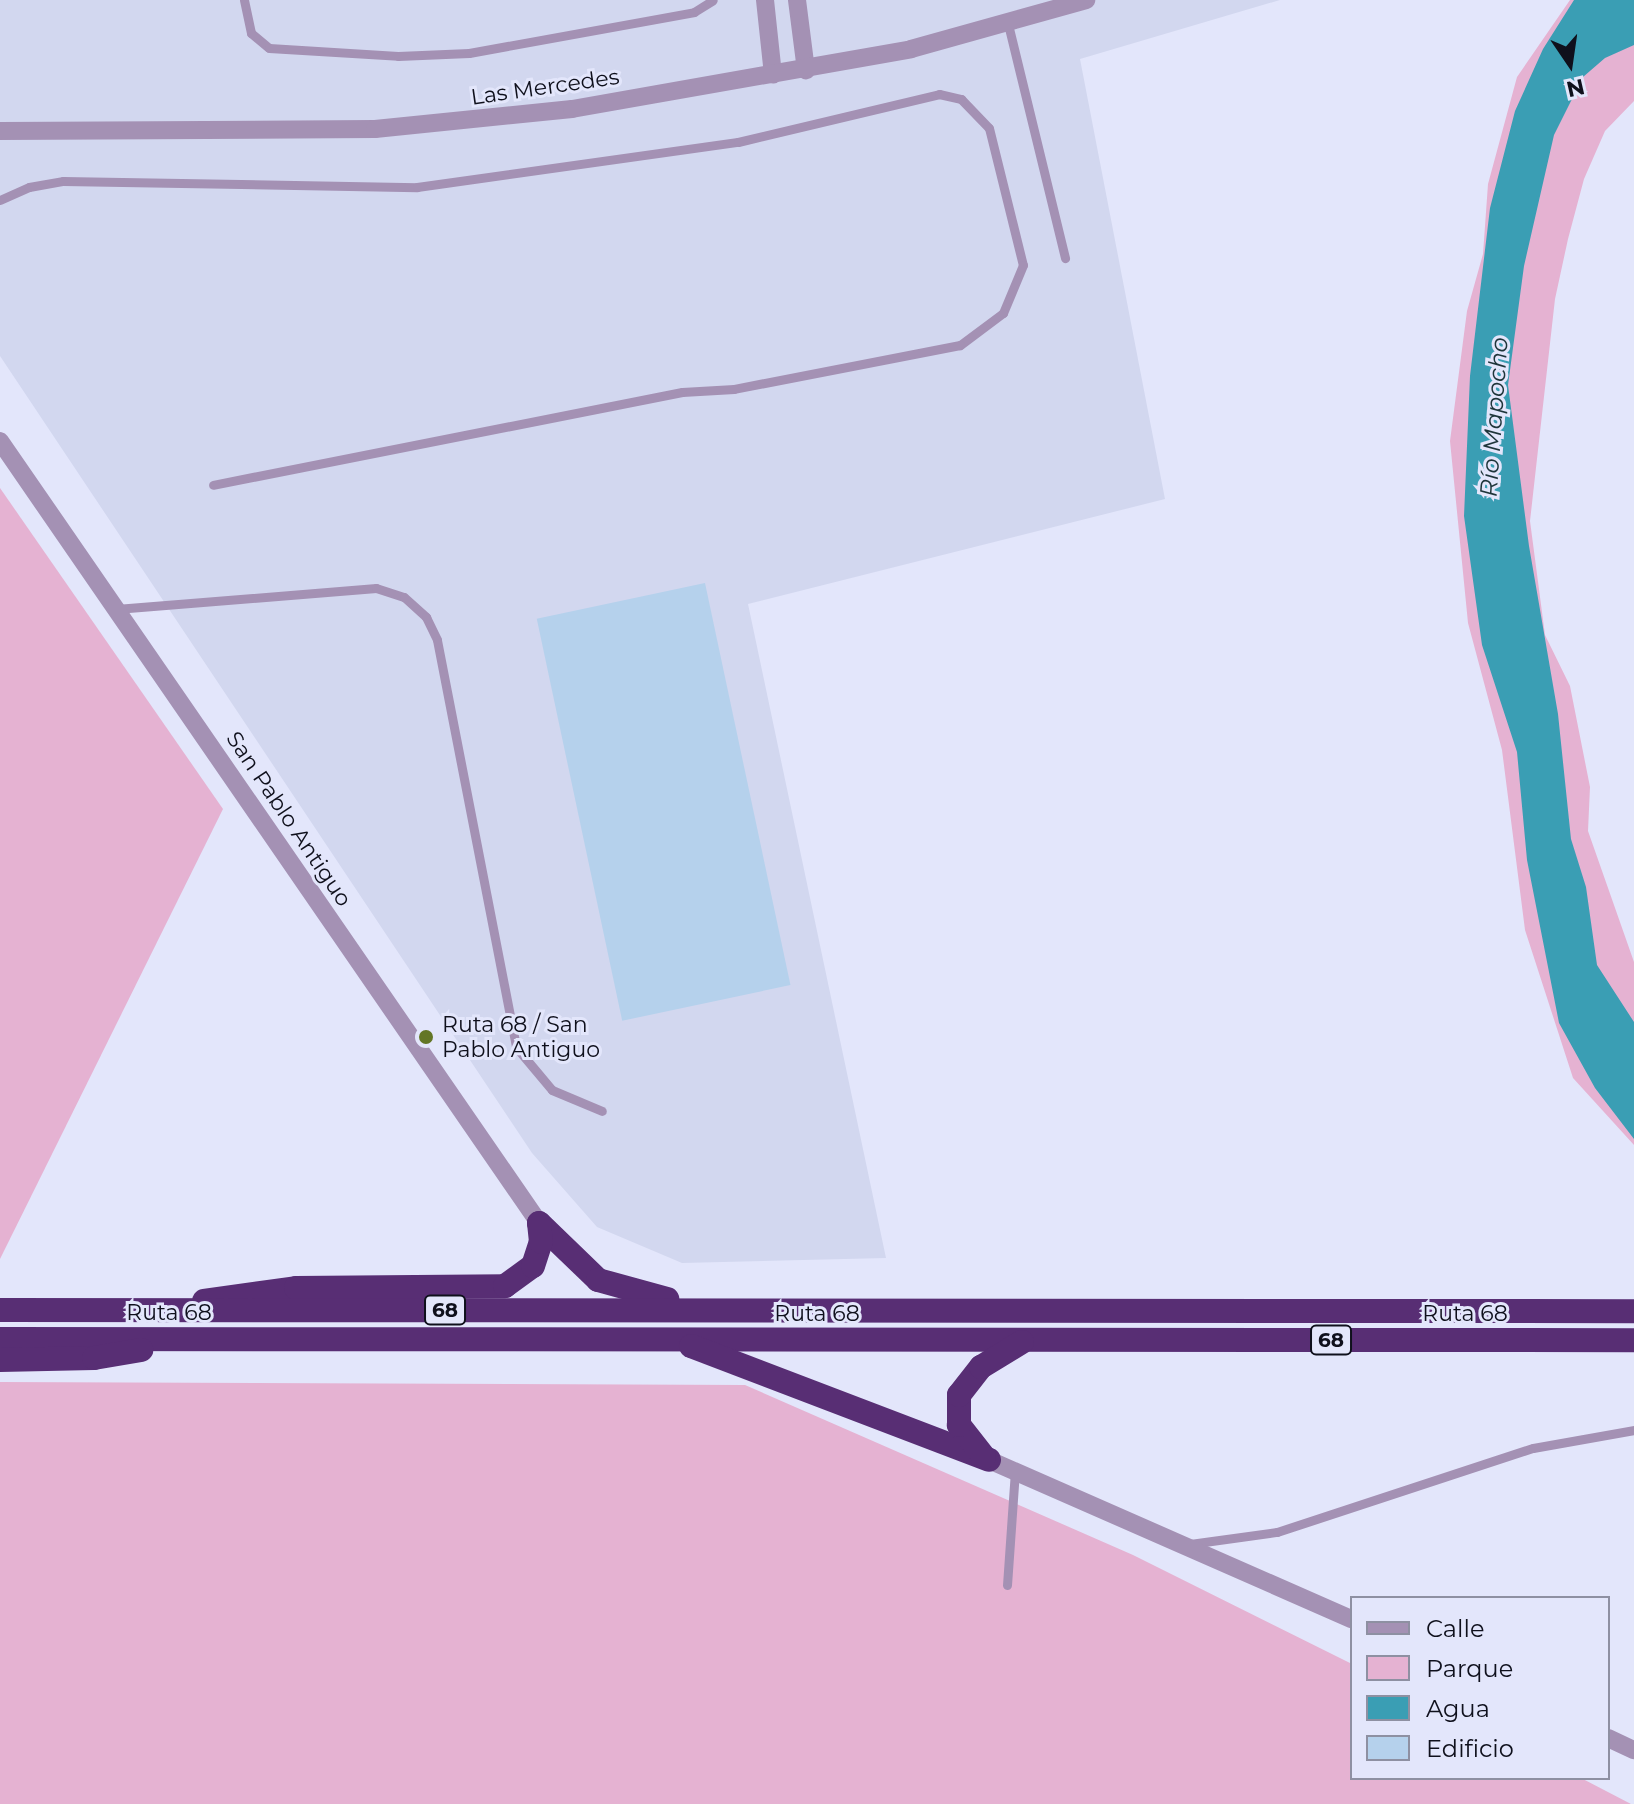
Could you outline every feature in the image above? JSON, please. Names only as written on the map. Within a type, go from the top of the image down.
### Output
[{"type":"highway","points":[[539,1223],[598,1280],[633,1293],[720,1310]]},
{"type":"highway","points":[[170,1311],[266,1290],[496,1288],[522,1278],[533,1266],[541,1242],[539,1223]]},
{"type":"highway","name":"Ruta 68","points":[[0,1310],[1634,1311]]},
{"type":"highway","name":"Ruta 68","points":[[0,1339],[1634,1340]]},
{"type":"highway","points":[[0,1360],[94,1358],[176,1339]]},
{"type":"highway","points":[[673,1340],[989,1460]]},
{"type":"highway","points":[[989,1460],[964,1436],[958,1419],[959,1395],[981,1367],[1028,1340]]},
{"type":"street","points":[[765,0],[773,75]]},
{"type":"street","points":[[797,0],[806,70]]},
{"type":"street","name":"Las Mercedes","points":[[0,131],[375,129],[572,109],[806,70],[1008,24],[1086,0]]},
{"type":"street","name":"San Pablo Antiguo","points":[[0,441],[539,1223]]},
{"type":"street","points":[[989,1460],[1190,1544],[1350,1618]]},
{"type":"street","points":[[1610,1739],[1634,1750]]},
{"type":"lane","points":[[244,0],[251,33],[269,48],[398,56],[484,50],[694,12],[713,0]]},
{"type":"lane","points":[[1008,24],[1065,258]]},
{"type":"lane","points":[[0,200],[29,187],[63,181],[417,187],[738,142],[939,94],[961,99],[989,128],[1023,265],[1003,313],[960,345],[749,386],[682,392],[213,485]]},
{"type":"lane","points":[[116,609],[376,588],[404,597],[426,617],[437,640],[516,1047],[552,1090],[602,1111]]},
{"type":"lane","points":[[1190,1544],[1277,1532],[1533,1448],[1634,1430]]},
{"type":"lane","points":[[1007,1585],[1015,1471]]},
{"type":"shaded area","points":[[0,0],[1280,0],[1080,59],[1165,499],[748,604],[886,1258],[682,1263],[597,1227],[532,1153],[0,356]]},
{"type":"green space","points":[[1570,0],[1634,0],[1634,101],[1605,131],[1584,179],[1568,239],[1555,299],[1530,521],[1545,635],[1570,686],[1590,787],[1588,831],[1634,962],[1634,1145],[1573,1078],[1525,930],[1502,750],[1468,623],[1450,441],[1467,311],[1483,254],[1488,184],[1517,77]]},
{"type":"green space","points":[[0,488],[223,809],[0,1259]]},
{"type":"green space","points":[[0,1382],[745,1385],[1133,1555],[1350,1663],[1350,1780],[1585,1780],[1631,1804],[0,1804]]},
{"type":"water","name":"Río Mapocho","points":[[1574,0],[1634,0],[1634,45],[1605,58],[1583,77],[1554,135],[1524,266],[1508,385],[1529,546],[1558,714],[1571,839],[1586,887],[1597,965],[1634,1022],[1634,1139],[1595,1088],[1559,1023],[1527,860],[1517,752],[1482,645],[1464,516],[1470,376],[1490,208],[1515,111],[1543,49]]},
{"type":"building","points":[[705,583],[790,985],[622,1021],[537,619]]},
{"type":"place","name":"Ruta 68 / San Pablo Antiguo","points":[[426,1037]]}]
